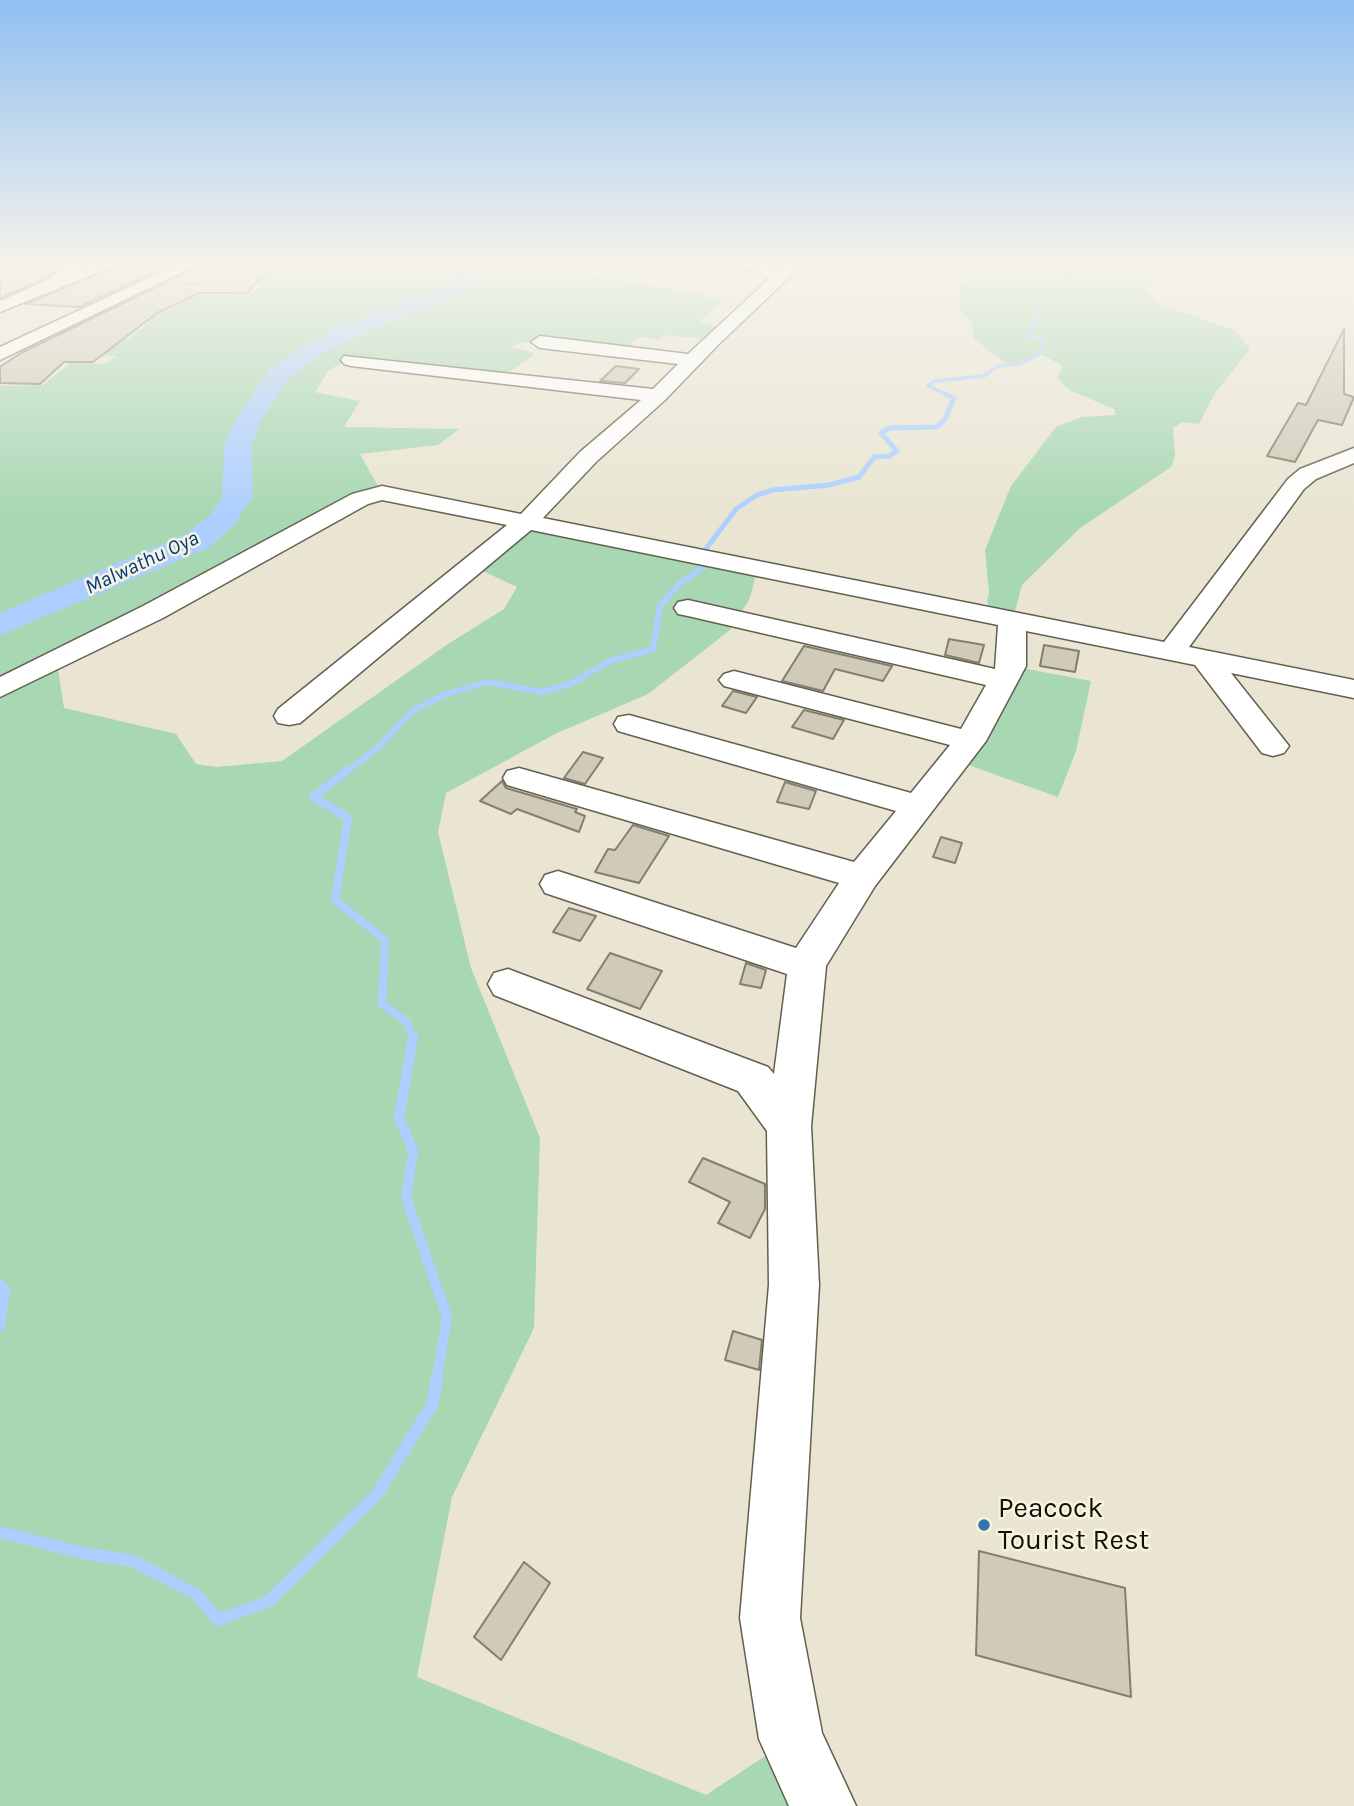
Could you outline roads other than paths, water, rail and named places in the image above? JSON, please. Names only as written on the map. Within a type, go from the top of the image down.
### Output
[{"type":"street","points":[[594,348],[695,360]]},
{"type":"street","points":[[289,716],[526,522],[588,457],[658,396],[705,348]]},
{"type":"street","points":[[351,359],[658,396]]},
{"type":"street","points":[[1170,653],[1273,510],[1296,484],[1308,474],[1354,455]]},
{"type":"street","points":[[0,688],[153,612],[371,494],[526,522],[1354,689]]},
{"type":"street","points":[[688,608],[1005,680]]},
{"type":"street","points":[[823,1806],[791,1739],[770,1618],[794,1285],[789,1126],[807,966],[814,949],[862,877],[970,741],[1011,666],[1012,622]]},
{"type":"street","points":[[1206,661],[1273,746]]},
{"type":"street","points":[[734,680],[970,741]]},
{"type":"street","points":[[629,724],[918,806]]},
{"type":"street","points":[[519,778],[862,877]]},
{"type":"street","points":[[558,884],[807,966]]},
{"type":"street","points":[[508,984],[753,1079],[789,1126]]},
{"type":"waterway","name":"Malwathu Oya","points":[[0,625],[197,541],[223,519],[237,497],[238,446],[247,423],[277,376],[316,348]]},
{"type":"waterway","points":[[948,395],[928,386],[935,381],[984,376],[998,366],[1020,364],[1041,354],[1041,348]]},
{"type":"waterway","points":[[702,561],[705,550],[736,509],[757,495],[773,490],[829,485],[859,477],[874,457],[889,456],[897,451],[881,433],[890,428],[937,427],[945,419],[954,398],[945,394]]},
{"type":"waterway","points":[[346,772],[380,746],[412,711],[444,695],[487,682],[542,692],[570,684],[610,661],[653,649],[660,606],[680,583],[699,571],[702,560]]},
{"type":"waterway","points":[[348,770],[313,797],[348,818],[335,900],[385,940],[382,1004],[407,1022],[413,1038]]},
{"type":"waterway","points":[[413,1038],[399,1118],[413,1151],[406,1197],[447,1317],[437,1377]]},
{"type":"waterway","points":[[0,1284],[5,1289],[0,1326]]},
{"type":"waterway","points":[[0,1532],[83,1553],[133,1561],[196,1594],[218,1620],[269,1601],[378,1493],[433,1403],[437,1376]]},
{"type":"place","name":"Peacock Tourist Rest","points":[[984,1525]]}]
